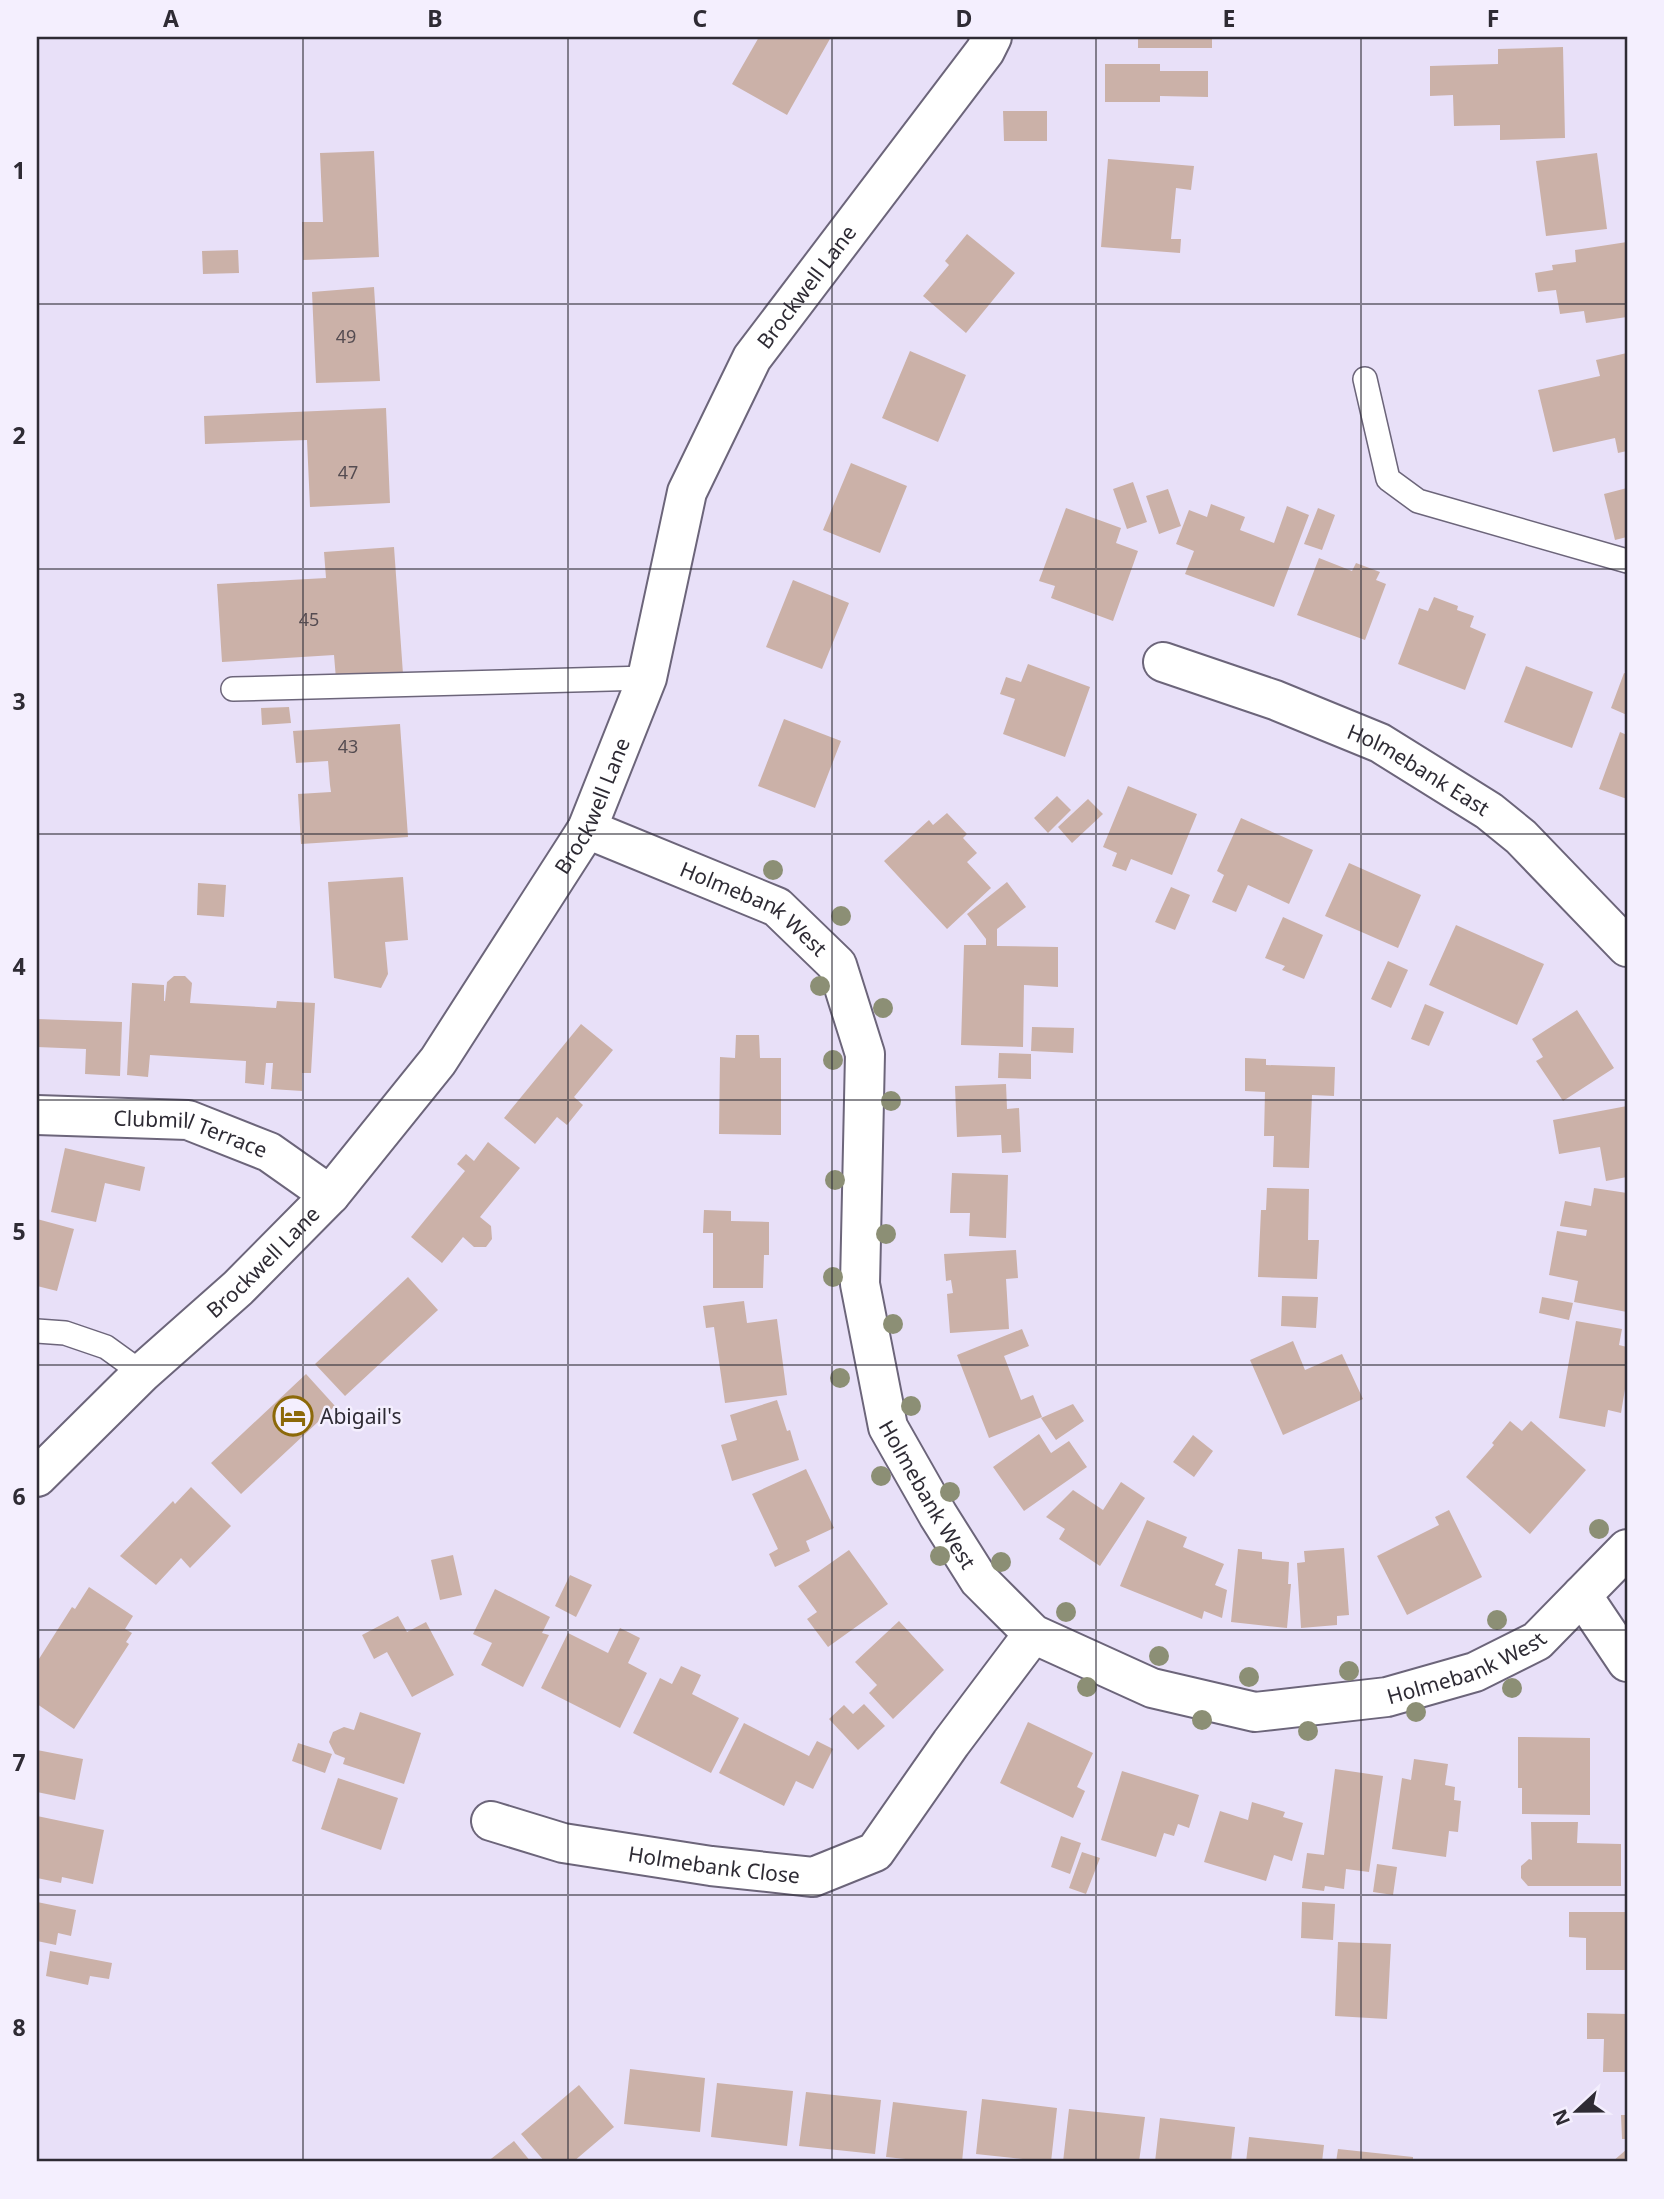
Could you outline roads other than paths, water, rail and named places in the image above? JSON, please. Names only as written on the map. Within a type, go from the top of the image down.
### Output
[{"type":"street","name":"Brockwell Lane","points":[[37,1477],[142,1373],[238,1288],[330,1195],[438,1061],[587,829],[646,678],[687,492],[752,358],[985,51],[992,37]]},
{"type":"street","name":"Holmebank East","points":[[1163,662],[1275,700],[1380,743],[1489,811],[1521,837],[1627,947]]},
{"type":"street","name":"Holmebank West","points":[[587,829],[777,908],[837,965],[865,1054],[860,1284],[888,1427],[937,1515],[979,1580],[1033,1634],[1152,1688],[1255,1712],[1387,1698],[1475,1672],[1537,1641],[1627,1549]]},
{"type":"street","name":"Clubmill Terrace","points":[[37,1115],[188,1120],[269,1153],[330,1195]]},
{"type":"street","points":[[1582,1595],[1627,1662]]},
{"type":"street","name":"Holmebank Close","points":[[491,1821],[563,1843],[710,1866],[813,1877],[875,1852],[951,1743],[1033,1634]]},
{"type":"lane","points":[[1364,379],[1388,479],[1418,502],[1627,561]]},
{"type":"lane","points":[[233,689],[646,678]]},
{"type":"lane","points":[[37,1331],[65,1333],[106,1347],[142,1373]]},
{"type":"place","name":"Abigail's","points":[[293,1416]]}]
